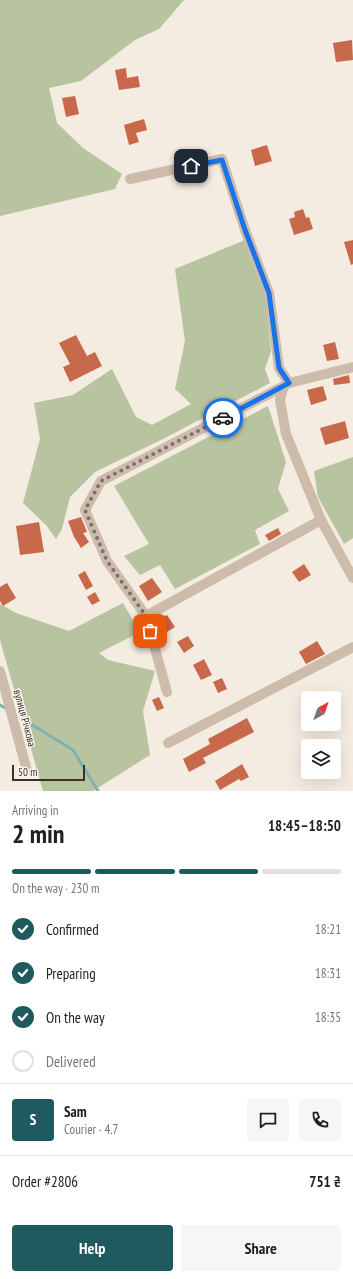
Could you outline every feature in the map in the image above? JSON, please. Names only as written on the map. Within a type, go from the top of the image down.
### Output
[{"type":"street","points":[[130,179],[222,160],[245,230],[269,293],[279,368],[287,384]]},
{"type":"street","points":[[167,692],[146,616],[107,561],[85,510],[101,481],[287,384],[353,367]]},
{"type":"street","points":[[287,384],[280,400],[286,434],[321,520],[353,578]]},
{"type":"street","points":[[146,616],[321,520]]},
{"type":"street","points":[[168,743],[353,647]]},
{"type":"street","name":"вулиця Річкова","points":[[0,671],[27,771]]},
{"type":"green space","points":[[0,0],[184,0],[159,29],[135,40],[81,81],[49,88],[57,123],[83,148],[122,174],[115,189],[0,216]]},
{"type":"green space","points":[[245,240],[263,278],[271,351],[265,369],[270,383],[165,438],[95,472],[70,497],[62,529],[56,539],[46,525],[23,503],[40,439],[34,403],[73,395],[112,369],[136,417],[152,425],[191,404],[175,389],[185,341],[175,269]]},
{"type":"green space","points":[[268,406],[286,462],[278,489],[289,511],[255,530],[260,544],[175,589],[160,565],[140,575],[124,556],[149,544],[114,486]]},
{"type":"green space","points":[[353,457],[353,538],[344,544],[318,497],[314,471]]},
{"type":"green space","points":[[123,603],[140,632],[99,653],[108,660],[155,671],[143,711],[150,755],[93,791],[43,791],[0,640],[0,604],[16,613],[69,631]]},
{"type":"building","points":[[352,40],[353,60],[336,62],[333,43]]},
{"type":"building","points":[[126,68],[127,78],[138,76],[140,87],[119,90],[115,70]]},
{"type":"building","points":[[75,96],[79,114],[66,117],[62,98]]},
{"type":"building","points":[[144,119],[147,130],[136,133],[139,142],[129,145],[124,125]]},
{"type":"building","points":[[267,145],[272,161],[255,166],[251,150]]},
{"type":"building","points":[[303,209],[306,218],[309,217],[313,229],[294,235],[289,219],[295,217],[294,212]]},
{"type":"building","points":[[353,240],[353,264],[351,265],[344,242]]},
{"type":"building","points":[[76,335],[87,356],[95,352],[102,366],[70,382],[63,367],[70,364],[59,343]]},
{"type":"building","points":[[335,342],[339,359],[327,361],[323,345]]},
{"type":"building","points":[[349,375],[350,383],[334,385],[333,379]]},
{"type":"building","points":[[323,386],[327,400],[311,405],[307,390]]},
{"type":"building","points":[[345,421],[349,438],[325,445],[320,428]]},
{"type":"building","points":[[81,517],[87,532],[83,533],[89,542],[81,548],[74,537],[68,521]]},
{"type":"building","points":[[39,522],[44,552],[20,555],[16,526]]},
{"type":"building","points":[[278,528],[281,534],[269,541],[265,535]]},
{"type":"building","points":[[304,564],[311,575],[299,582],[292,572]]},
{"type":"building","points":[[85,571],[93,586],[86,590],[78,575]]},
{"type":"building","points":[[152,578],[162,592],[148,601],[139,586]]},
{"type":"building","points":[[7,583],[16,598],[3,606],[0,601],[0,587]]},
{"type":"building","points":[[95,592],[100,601],[92,605],[87,597]]},
{"type":"building","points":[[167,615],[175,627],[165,633],[157,621]]},
{"type":"building","points":[[188,636],[194,646],[184,653],[177,642]]},
{"type":"building","points":[[317,641],[325,654],[306,664],[299,652]]},
{"type":"building","points":[[204,659],[212,675],[201,680],[193,665]]},
{"type":"building","points":[[222,678],[227,689],[218,693],[213,682]]},
{"type":"building","points":[[159,697],[164,708],[157,711],[152,700]]},
{"type":"building","points":[[247,718],[254,732],[203,758],[206,763],[189,772],[183,759],[210,744],[208,739]]},
{"type":"building","points":[[242,764],[249,777],[241,781],[239,779],[220,790],[215,781]]},
{"type":"waterway","points":[[0,705],[7,709]]},
{"type":"waterway","points":[[26,721],[73,750],[98,791]]},
{"type":"way so far","points":[[150,631],[146,616],[107,561],[85,510],[101,481],[223,418]]},
{"type":"route","points":[[191,166],[222,160],[245,230],[269,293],[279,368],[289,383],[223,418]]}]
